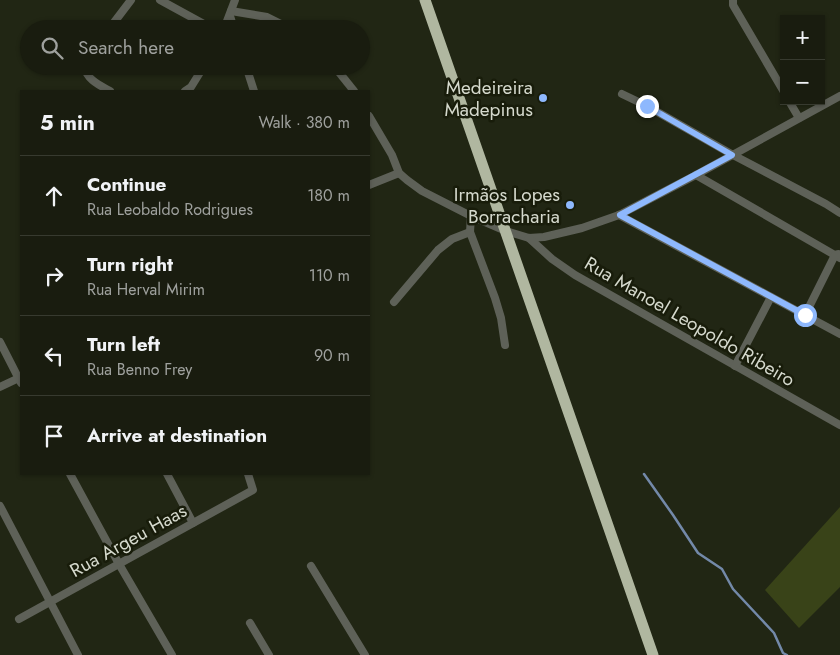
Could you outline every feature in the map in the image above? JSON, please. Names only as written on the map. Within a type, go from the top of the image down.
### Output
[{"type":"highway","points":[[425,0],[652,655]]},
{"type":"street","points":[[116,20],[131,0]]},
{"type":"street","points":[[160,0],[197,20]]},
{"type":"street","points":[[228,20],[235,0]]},
{"type":"street","points":[[733,0],[733,5],[780,85]]},
{"type":"street","points":[[230,14],[232,20]]},
{"type":"street","points":[[230,14],[272,20]]},
{"type":"street","points":[[88,75],[93,82],[108,90]]},
{"type":"street","points":[[186,90],[191,87],[198,75]]},
{"type":"street","points":[[249,75],[254,90]]},
{"type":"street","points":[[341,75],[353,90]]},
{"type":"street","points":[[622,94],[653,109],[732,155],[840,213]]},
{"type":"street","points":[[370,118],[392,155],[399,173],[407,180],[422,191],[471,216],[506,231],[529,238],[544,237],[582,228],[620,215],[840,96]]},
{"type":"street","points":[[791,105],[799,118]]},
{"type":"street","points":[[370,185],[399,173]]},
{"type":"street","points":[[696,175],[838,255],[805,315]]},
{"type":"street","points":[[620,215],[840,334]]},
{"type":"street","points":[[471,216],[470,232],[495,298],[501,318],[505,345]]},
{"type":"street","points":[[394,302],[438,250],[452,239],[470,232]]},
{"type":"street","name":"Rua Manoel Leopoldo Ribeiro","points":[[529,238],[552,259],[575,275],[840,425]]},
{"type":"street","points":[[735,366],[771,297]]},
{"type":"street","points":[[0,342],[20,379],[0,387]]},
{"type":"street","points":[[71,475],[172,655]]},
{"type":"street","points":[[168,475],[193,523]]},
{"type":"street","name":"Rua Argeu Haas","points":[[19,619],[253,490],[248,475]]},
{"type":"street","points":[[0,506],[78,655]]},
{"type":"street","points":[[311,566],[365,655]]},
{"type":"street","points":[[250,623],[269,655]]},
{"type":"green space","points":[[840,507],[840,587],[799,628],[765,590]]},
{"type":"waterway","points":[[644,474],[698,553],[722,569],[733,589],[774,633],[783,653],[787,655]]},
{"type":"place","name":"Medeireira Madepinus","points":[[543,98]]},
{"type":"place","name":"Irmãos Lopes Borracharia","points":[[570,205]]},
{"type":"route","points":[[647,106],[732,155],[620,215],[805,315]]}]
